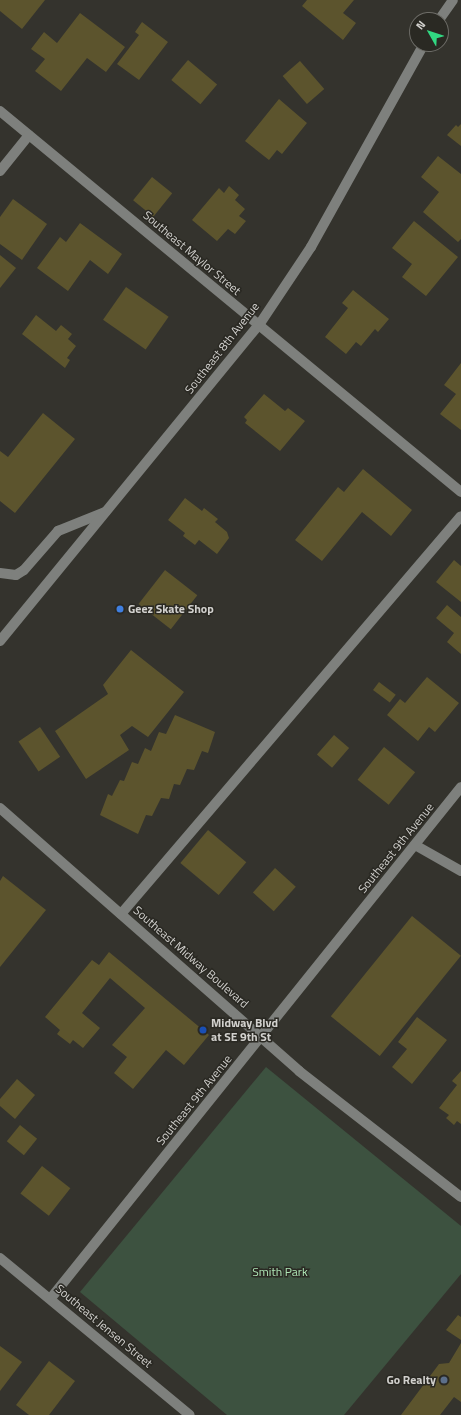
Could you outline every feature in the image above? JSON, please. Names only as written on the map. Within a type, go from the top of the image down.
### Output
[{"type":"street","points":[[445,12],[453,0]]},
{"type":"street","name":"Southeast 8th Avenue","points":[[0,641],[259,325],[311,247],[420,52]]},
{"type":"street","name":"Southeast Maylor Street","points":[[0,111],[461,492]]},
{"type":"street","points":[[0,171],[29,135]]},
{"type":"street","points":[[0,573],[16,575],[24,570],[58,531],[106,512]]},
{"type":"street","points":[[121,914],[461,516]]},
{"type":"street","name":"Southeast 9th Avenue","points":[[51,1298],[262,1037],[461,787]]},
{"type":"street","name":"Southeast Midway Boulevard","points":[[2,811],[299,1070],[461,1197]]},
{"type":"street","points":[[414,845],[461,871]]},
{"type":"street","name":"Southeast Jensen Street","points":[[0,1258],[51,1298],[190,1415]]},
{"type":"green space","name":"Smith Park","points":[[266,1067],[461,1226],[461,1274],[344,1415],[227,1415],[80,1292]]},
{"type":"building","points":[[0,0],[45,0],[22,29],[0,11]]},
{"type":"building","points":[[307,0],[354,0],[343,13],[356,23],[343,40],[302,6]]},
{"type":"building","points":[[80,13],[125,47],[106,72],[87,58],[61,91],[35,71],[45,59],[31,49],[44,32],[57,43]]},
{"type":"building","points":[[142,22],[168,42],[139,80],[117,64],[139,35],[135,32]]},
{"type":"building","points":[[188,60],[217,84],[200,104],[171,80]]},
{"type":"building","points":[[300,61],[324,89],[307,104],[283,76]]},
{"type":"building","points":[[279,99],[307,123],[282,154],[277,150],[269,160],[245,141]]},
{"type":"building","points":[[461,124],[461,146],[447,135],[456,125],[458,127]]},
{"type":"building","points":[[438,156],[461,174],[461,239],[458,242],[423,212],[439,192],[421,177]]},
{"type":"building","points":[[152,177],[172,193],[153,217],[133,200]]},
{"type":"building","points":[[229,186],[239,195],[235,200],[245,209],[239,216],[246,221],[235,234],[228,229],[217,241],[192,220],[219,188],[224,193]]},
{"type":"building","points":[[13,199],[47,224],[22,260],[0,244],[0,217]]},
{"type":"building","points":[[414,221],[458,257],[426,296],[402,277],[412,264],[392,248]]},
{"type":"building","points":[[80,223],[122,254],[108,274],[90,260],[68,291],[37,268],[60,237],[66,242]]},
{"type":"building","points":[[0,255],[16,268],[0,288]]},
{"type":"building","points":[[126,287],[169,317],[146,350],[103,320]]},
{"type":"building","points":[[353,290],[389,319],[378,332],[375,329],[361,346],[356,342],[346,354],[325,337],[348,308],[342,303]]},
{"type":"building","points":[[36,315],[56,331],[61,325],[72,334],[68,339],[76,346],[67,358],[70,360],[65,368],[22,334]]},
{"type":"building","points":[[461,363],[461,430],[440,414],[456,394],[444,385]]},
{"type":"building","points":[[264,394],[285,411],[288,408],[305,421],[280,451],[245,423],[247,420],[244,417]]},
{"type":"building","points":[[43,413],[75,439],[15,513],[0,501],[0,451],[8,457]]},
{"type":"building","points":[[363,469],[412,510],[391,536],[362,512],[322,561],[295,540],[338,487],[344,492]]},
{"type":"building","points":[[185,498],[202,511],[204,508],[218,519],[215,522],[227,532],[229,538],[217,554],[199,540],[195,545],[183,536],[185,533],[168,520]]},
{"type":"building","points":[[454,560],[461,566],[461,602],[436,582]]},
{"type":"building","points":[[165,570],[197,595],[171,629],[139,604]]},
{"type":"building","points":[[447,605],[461,617],[461,654],[447,642],[454,633],[436,618]]},
{"type":"building","points":[[131,650],[184,692],[148,737],[132,726],[120,735],[129,750],[86,779],[55,731],[108,694],[103,685]]},
{"type":"building","points":[[427,677],[459,703],[435,732],[429,727],[418,741],[387,715],[400,699],[405,703]]},
{"type":"building","points":[[379,682],[396,695],[390,703],[373,690]]},
{"type":"building","points":[[175,715],[215,732],[208,753],[202,751],[194,770],[187,769],[180,785],[174,784],[169,799],[161,798],[152,816],[146,815],[138,834],[100,815],[108,794],[112,796],[120,780],[124,781],[132,762],[138,764],[145,748],[151,751],[159,732],[166,734]]},
{"type":"building","points":[[40,727],[60,757],[39,771],[18,742]]},
{"type":"building","points":[[334,735],[349,748],[332,768],[317,755]]},
{"type":"building","points":[[384,747],[415,772],[389,805],[358,780]]},
{"type":"building","points":[[208,830],[246,862],[219,895],[180,863]]},
{"type":"building","points":[[275,868],[296,887],[274,911],[253,893]]},
{"type":"building","points":[[3,876],[46,910],[0,967],[0,881]]},
{"type":"building","points":[[412,916],[461,956],[380,1056],[331,1016]]},
{"type":"building","points":[[109,952],[209,1035],[184,1065],[166,1050],[133,1089],[114,1073],[127,1057],[112,1045],[145,1008],[110,978],[82,1013],[100,1028],[83,1048],[73,1040],[70,1044],[57,1034],[60,1030],[45,1017],[92,960],[99,965]]},
{"type":"building","points":[[417,1017],[447,1040],[412,1084],[392,1067],[407,1049],[398,1042]]},
{"type":"building","points":[[461,1071],[461,1124],[457,1121],[454,1125],[446,1118],[449,1115],[439,1108],[457,1085],[452,1081]]},
{"type":"building","points":[[17,1079],[35,1095],[15,1119],[0,1106],[0,1099]]},
{"type":"building","points":[[20,1125],[37,1139],[24,1155],[7,1141]]},
{"type":"building","points":[[42,1166],[70,1188],[49,1216],[20,1194]]},
{"type":"building","points":[[458,1315],[461,1317],[461,1340],[446,1330]]},
{"type":"building","name":"Go Realty","points":[[461,1343],[461,1402],[454,1397],[440,1415],[401,1415],[439,1364],[449,1363]]},
{"type":"building","points":[[0,1346],[22,1362],[0,1391]]},
{"type":"building","points":[[49,1361],[75,1381],[49,1415],[29,1415],[16,1405]]},
{"type":"place","name":"Geez Skate Shop","points":[[120,609]]},
{"type":"place","name":"Midway Blvd at SE 9th St","points":[[203,1030]]},
{"type":"place","name":"Go Realty","points":[[444,1380]]}]
